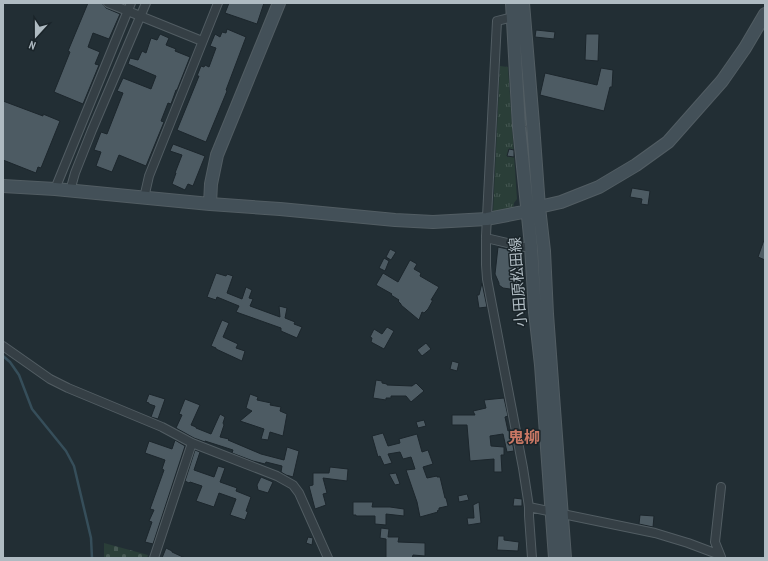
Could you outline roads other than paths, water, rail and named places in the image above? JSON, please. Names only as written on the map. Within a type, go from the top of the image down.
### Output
[{"type":"street","points":[[108,3],[129,7],[140,16],[202,41]]},
{"type":"street","points":[[70,191],[75,173],[92,130],[146,3]]},
{"type":"street","points":[[144,198],[149,176],[218,3]]},
{"type":"street","points":[[210,204],[211,184],[217,155],[279,3]]},
{"type":"street","name":"小田原松田線","points":[[512,3],[519,127],[533,209],[544,251],[556,512],[555,558]]},
{"type":"street","name":"小田原松田線","points":[[523,3],[533,124],[533,209]]},
{"type":"street","points":[[55,189],[129,7]]},
{"type":"street","points":[[3,186],[55,189],[210,204],[433,222],[487,219],[533,209],[561,202],[598,187],[636,165],[668,142],[722,82],[745,48],[765,14]]},
{"type":"street","points":[[513,18],[497,21],[486,238],[486,265],[487,279],[523,468],[529,507],[532,558]]},
{"type":"street","points":[[81,125],[92,130]]},
{"type":"street","points":[[486,238],[524,247]]},
{"type":"street","points":[[3,346],[50,379],[68,388],[162,427],[192,443],[277,476],[293,485],[299,493],[328,558]]},
{"type":"street","points":[[154,558],[192,443]]},
{"type":"street","points":[[721,487],[715,542],[721,556]]},
{"type":"street","points":[[529,507],[655,533],[688,543],[721,556]]},
{"type":"street","name":"小田原松田線","points":[[556,512],[565,558]]},
{"type":"waterway","points":[[3,356],[10,362],[19,375],[32,409],[66,451],[74,466],[91,538],[92,558]]},
{"type":"district","name":"鬼柳","points":[[524,437]]}]
